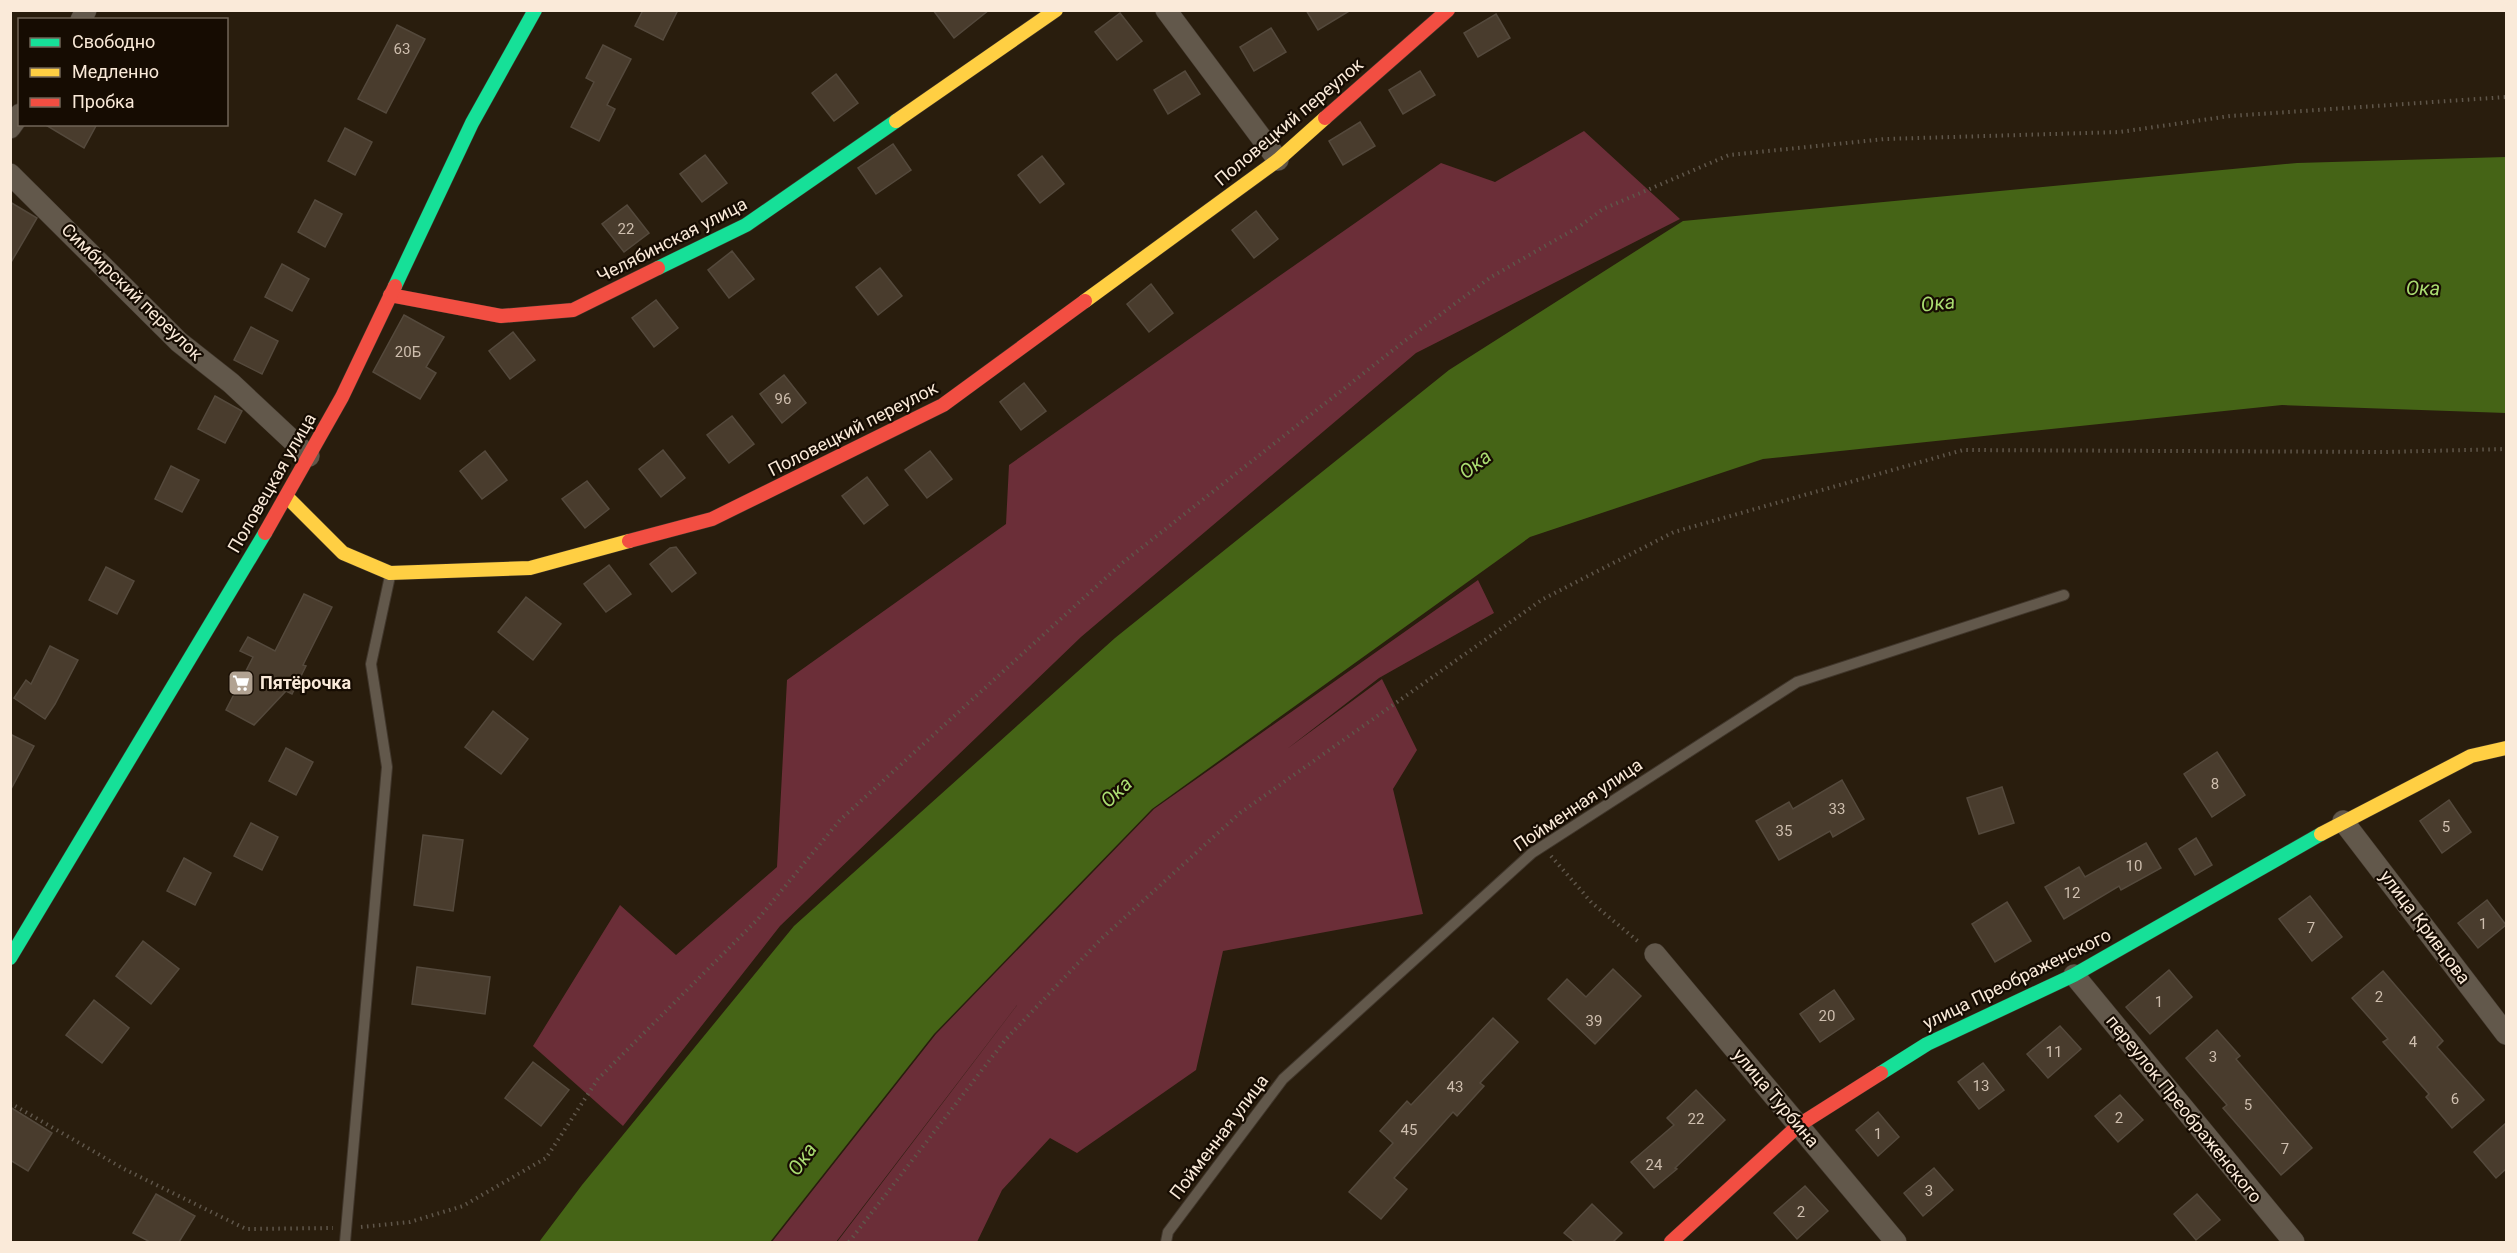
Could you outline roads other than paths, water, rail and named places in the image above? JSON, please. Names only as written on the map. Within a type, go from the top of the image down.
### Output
[{"type":"street","name":"Половецкая улица","points":[[10,958],[287,497],[342,397],[472,123],[535,10]]},
{"type":"street","name":"Челябинская улица","points":[[390,295],[501,316],[573,310],[746,225],[1056,10]]},
{"type":"street","points":[[1166,10],[1278,160]]},
{"type":"street","name":"Половецкий переулок","points":[[287,497],[343,553],[390,573],[530,568],[712,519],[944,405],[1278,160],[1448,10]]},
{"type":"street","name":"Симбирский переулок","points":[[10,174],[179,342],[231,383],[309,456]]},
{"type":"street","name":"улица Преображенского","points":[[1671,1242],[1799,1125],[1927,1044],[2074,975],[2343,821],[2471,756],[2506,748]]},
{"type":"street","name":"улица Кривцова","points":[[2343,821],[2506,1034]]},
{"type":"street","name":"улица Турбина","points":[[1655,954],[1896,1242]]},
{"type":"street","name":"переулок Преображенского","points":[[2074,975],[2294,1242]]},
{"type":"lane","points":[[345,1242],[387,767],[371,664],[390,573]]},
{"type":"lane","name":"Пойменная улица","points":[[1166,1242],[1168,1232],[1283,1079],[1532,852],[1797,682],[2064,596]]},
{"type":"water","name":"Ока","points":[[2506,157],[2506,413],[2282,405],[1763,459],[1530,537],[1152,809],[934,1034],[770,1242],[539,1242],[582,1185],[794,926],[1115,638],[1449,370],[1683,221],[2297,163]]},
{"type":"place","name":"Пятёрочка","points":[[241,683]]}]
